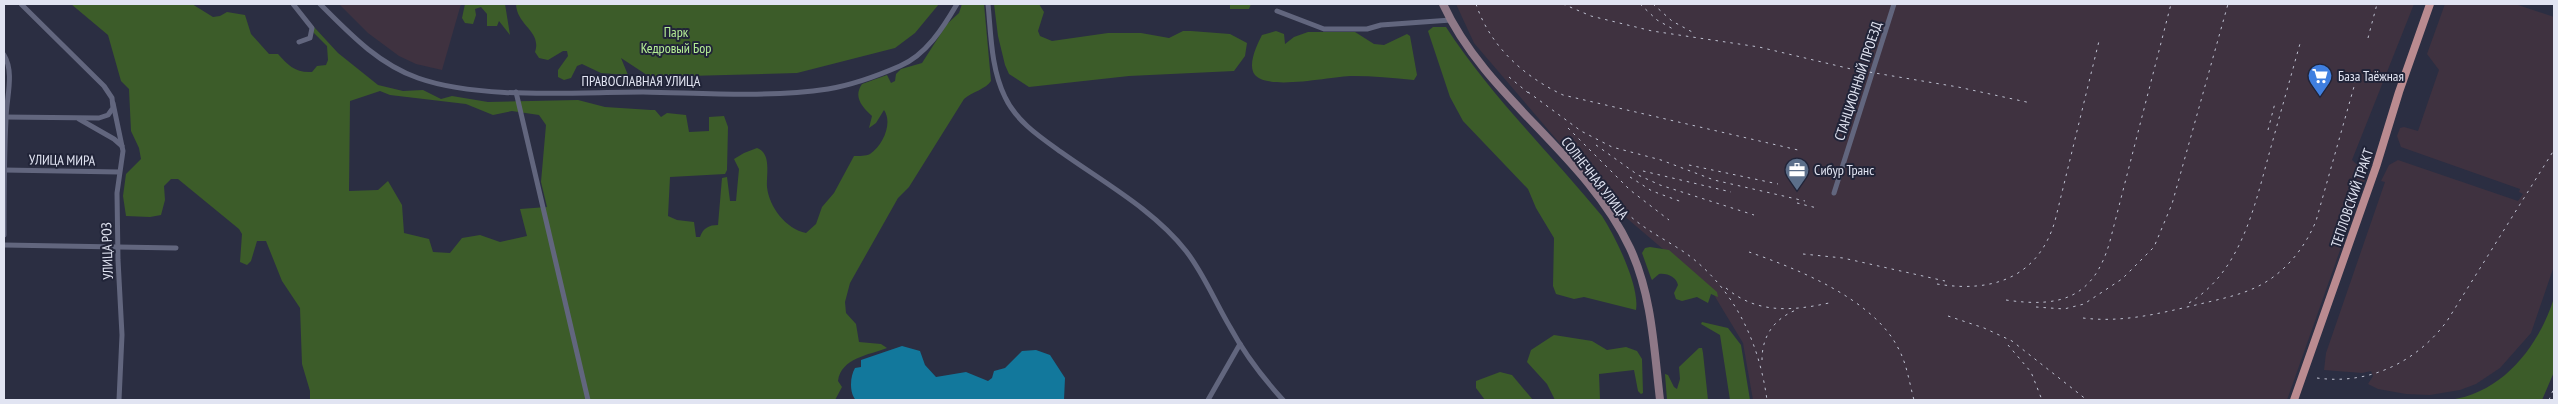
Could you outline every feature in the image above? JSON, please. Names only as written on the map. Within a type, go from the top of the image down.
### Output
[{"type":"main road","name":"ТЕПЛОВСКИЙ ТРАКТ","points":[[2294,400],[2376,167],[2399,92],[2430,4]]},
{"type":"street","name":"УЛИЦА РОЗ","points":[[21,4],[104,86],[114,102],[122,148],[118,248],[122,335],[119,400]]},
{"type":"street","points":[[293,4],[312,28],[310,38],[298,42]]},
{"type":"street","name":"ПРАВОСЛАВНАЯ УЛИЦА","points":[[320,4],[364,46],[388,64],[406,73],[431,82],[460,88],[516,92],[791,92],[830,88],[877,75],[911,61],[929,45],[957,4]]},
{"type":"street","points":[[988,4],[999,80],[1012,109],[1036,134],[1138,207],[1169,233],[1186,251],[1240,344],[1283,400]]},
{"type":"street","name":"СОЛНЕЧНАЯ УЛИЦА","points":[[1443,4],[1451,20],[1478,60],[1596,195],[1626,239],[1636,262],[1646,297],[1660,400]]},
{"type":"street","name":"СТАНЦИОННЫЙ ПРОЕЗД","points":[[1834,193],[1894,4]]},
{"type":"street","points":[[1277,11],[1316,28],[1328,29],[1367,29],[1381,25],[1451,20]]},
{"type":"street","points":[[4,55],[8,72],[5,117],[4,235]]},
{"type":"street","points":[[516,92],[588,400]]},
{"type":"street","points":[[5,117],[98,118],[112,110],[114,102]]},
{"type":"street","points":[[79,118],[114,139],[122,148]]},
{"type":"street","name":"УЛИЦА МИРА","points":[[4,170],[120,172]]},
{"type":"street","points":[[4,245],[176,248]]},
{"type":"street","points":[[1208,400],[1240,344]]},
{"type":"shaded area","points":[[339,4],[461,4],[442,70],[416,64],[399,56],[368,33]]},
{"type":"shaded area","points":[[1456,4],[2414,4],[2352,160],[2367,174],[2287,400],[1753,400],[1743,343],[1711,290],[1616,209],[1474,43]]},
{"type":"shaded area","points":[[2445,4],[2515,4],[2554,17],[2554,266],[2531,333],[2500,368],[2476,384],[2460,390],[2430,395],[2406,394],[2378,389],[2368,384],[2373,376],[2371,371],[2362,373],[2324,370],[2326,353],[2385,182],[2381,181],[2389,165],[2398,160],[2518,201],[2523,194],[2519,192],[2520,189],[2401,147],[2397,136],[2400,128],[2404,127],[2418,131],[2439,70],[2427,54]]},
{"type":"green space","points":[[71,4],[192,4],[213,17],[227,12],[245,15],[251,34],[269,54],[278,54],[292,68],[306,72],[312,72],[317,66],[326,65],[328,60],[327,46],[313,32],[314,27],[338,53],[378,85],[403,91],[423,90],[441,99],[452,96],[488,102],[578,100],[605,107],[655,110],[661,117],[667,113],[686,115],[689,132],[709,131],[709,117],[724,116],[728,127],[727,170],[725,174],[670,177],[668,216],[677,220],[694,222],[696,237],[700,237],[707,228],[718,225],[722,178],[727,177],[730,201],[736,201],[739,169],[734,159],[757,148],[765,155],[768,195],[775,209],[785,222],[806,233],[816,224],[822,207],[834,193],[854,156],[870,154],[883,140],[887,127],[887,115],[884,110],[876,123],[869,128],[872,116],[860,102],[858,93],[862,84],[887,75],[891,83],[895,81],[896,74],[901,69],[922,63],[947,24],[959,13],[962,4],[984,4],[991,81],[964,99],[909,187],[898,198],[850,283],[845,302],[846,313],[856,324],[859,342],[881,344],[887,348],[857,358],[844,367],[838,381],[842,387],[835,400],[310,400],[310,391],[302,364],[300,308],[282,281],[266,241],[257,241],[251,261],[247,265],[240,262],[242,234],[239,229],[178,179],[171,179],[164,186],[165,200],[161,215],[150,217],[126,216],[123,196],[126,174],[141,159],[139,148],[131,131],[129,89],[121,81],[108,35]],"holes":[[[380,91],[390,95],[466,104],[493,115],[512,111],[539,115],[546,125],[541,182],[547,207],[520,209],[527,236],[500,242],[480,235],[462,238],[450,253],[433,252],[429,239],[404,233],[402,205],[388,181],[378,190],[349,191],[350,101]]]},
{"type":"green space","points":[[465,4],[505,4],[510,35],[499,21],[497,26],[487,26],[487,14],[481,7],[475,9],[476,15],[473,24],[465,23],[462,18]]},
{"type":"green space","name":"Парк Кедровый Бор","points":[[516,4],[939,4],[915,33],[895,48],[797,73],[650,77],[621,58],[628,75],[601,73],[582,64],[577,66],[571,78],[564,80],[558,77],[558,70],[568,56],[567,51],[563,51],[548,60],[539,58],[535,52],[535,39],[520,18]]},
{"type":"green space","points":[[994,4],[1039,4],[1044,12],[1038,31],[1040,36],[1052,41],[1108,33],[1141,33],[1169,38],[1183,31],[1230,34],[1247,43],[1245,56],[1234,71],[1129,76],[1029,87],[1009,74],[1005,65],[998,36]]},
{"type":"green space","points":[[1230,4],[1251,4],[1249,9],[1230,9]]},
{"type":"green space","points":[[1433,27],[1446,27],[1501,100],[1602,216],[1620,248],[1630,275],[1634,288],[1636,310],[1584,297],[1574,299],[1556,294],[1553,286],[1554,238],[1536,208],[1528,189],[1463,121],[1450,97],[1428,31]]},
{"type":"green space","points":[[1276,31],[1284,34],[1285,44],[1294,37],[1308,32],[1355,32],[1374,44],[1384,45],[1407,34],[1410,36],[1417,75],[1414,80],[1353,76],[1287,82],[1262,80],[1255,75],[1252,61],[1262,35]]},
{"type":"green space","points":[[1645,248],[1669,250],[1717,292],[1718,297],[1711,294],[1708,303],[1697,297],[1682,301],[1676,299],[1674,293],[1678,285],[1673,278],[1668,275],[1659,274],[1652,280],[1642,253]]},
{"type":"green space","points":[[2554,298],[2554,372],[2542,400],[2450,400],[2469,396],[2486,388],[2516,364],[2539,333]]},
{"type":"green space","points":[[1702,322],[1728,328],[1741,345],[1750,400],[1730,400],[1720,335],[1701,324]]},
{"type":"green space","points":[[1554,335],[1592,341],[1607,350],[1626,347],[1637,351],[1642,359],[1643,393],[1641,394],[1638,391],[1634,370],[1599,374],[1600,400],[1555,400],[1547,384],[1527,362],[1531,350]]},
{"type":"green space","points":[[1699,348],[1702,348],[1703,353],[1708,400],[1667,400],[1665,374],[1668,375],[1677,389],[1680,379],[1679,367]]},
{"type":"green space","points":[[1500,372],[1512,375],[1533,400],[1485,400],[1476,388],[1476,381]]},
{"type":"water","points":[[902,346],[920,351],[925,365],[936,377],[966,372],[988,381],[992,378],[994,371],[1005,368],[1022,351],[1036,350],[1050,355],[1065,378],[1064,400],[856,400],[851,389],[851,380],[855,368],[861,367],[861,360]]},
{"type":"railway","points":[[1476,4],[1490,33],[1510,58],[1535,79],[1563,95],[1798,150]]},
{"type":"railway","points":[[1563,4],[1591,16],[1652,31],[1759,47],[1851,69],[1958,87],[2031,103]]},
{"type":"railway","points":[[1640,4],[1657,20],[1673,29]]},
{"type":"railway","points":[[1653,4],[1672,21],[1694,33]]},
{"type":"railway","points":[[2006,300],[2026,302],[2059,300],[2073,295],[2085,287],[2095,275],[2110,241],[2171,4]]},
{"type":"railway","points":[[2036,307],[2064,309],[2084,304],[2122,279],[2154,247],[2172,204],[2228,4]]},
{"type":"railway","points":[[2368,38],[2377,4]]},
{"type":"railway","points":[[2189,303],[2207,289],[2222,273],[2244,234],[2259,190],[2301,40]]},
{"type":"railway","points":[[1937,284],[1976,286],[1994,283],[2010,277],[2025,268],[2037,256],[2047,240],[2055,221],[2099,41]]},
{"type":"railway","points":[[2083,318],[2128,318],[2171,311],[2218,300],[2253,289],[2269,280],[2284,268],[2302,247],[2316,221],[2359,69]]},
{"type":"railway","points":[[1509,77],[1532,96]]},
{"type":"railway","points":[[1528,92],[1581,131],[1612,147],[1661,160],[1714,180],[1805,201]]},
{"type":"railway","points":[[2268,130],[2275,103]]},
{"type":"railway","points":[[1568,128],[1630,190],[1669,220]]},
{"type":"railway","points":[[1569,143],[1621,208],[1643,226],[1687,254],[1719,284],[1742,319],[1751,338],[1758,358],[1767,400]]},
{"type":"railway","points":[[1596,145],[1638,175],[1660,185],[1754,215]]},
{"type":"railway","points":[[2317,378],[2354,378],[2390,368],[2421,349],[2435,336],[2447,321],[2554,150]]},
{"type":"railway","points":[[1689,165],[1778,184]]},
{"type":"railway","points":[[1643,171],[1731,192]]},
{"type":"railway","points":[[1630,177],[1652,191],[1682,202]]},
{"type":"railway","points":[[1797,203],[1817,208]]},
{"type":"railway","points":[[1749,252],[1811,277],[1852,300],[1870,314],[1885,329],[1897,346],[1905,366],[1914,400]]},
{"type":"railway","points":[[1803,254],[1843,258],[1945,281]]},
{"type":"railway","points":[[1726,288],[1750,302],[1775,308],[1802,308],[1829,303]]},
{"type":"railway","points":[[1762,360],[1764,343],[1771,329],[1781,318],[1796,310]]},
{"type":"railway","points":[[1948,316],[1984,328],[2012,341],[2087,400]]},
{"type":"railway","points":[[2008,345],[2031,372],[2042,400]]},
{"type":"railway","points":[[2549,400],[2554,388]]},
{"type":"place","name":"База Таёжная","points":[[2320,97]]},
{"type":"place","name":"Сибур Транс","points":[[1797,191]]}]
